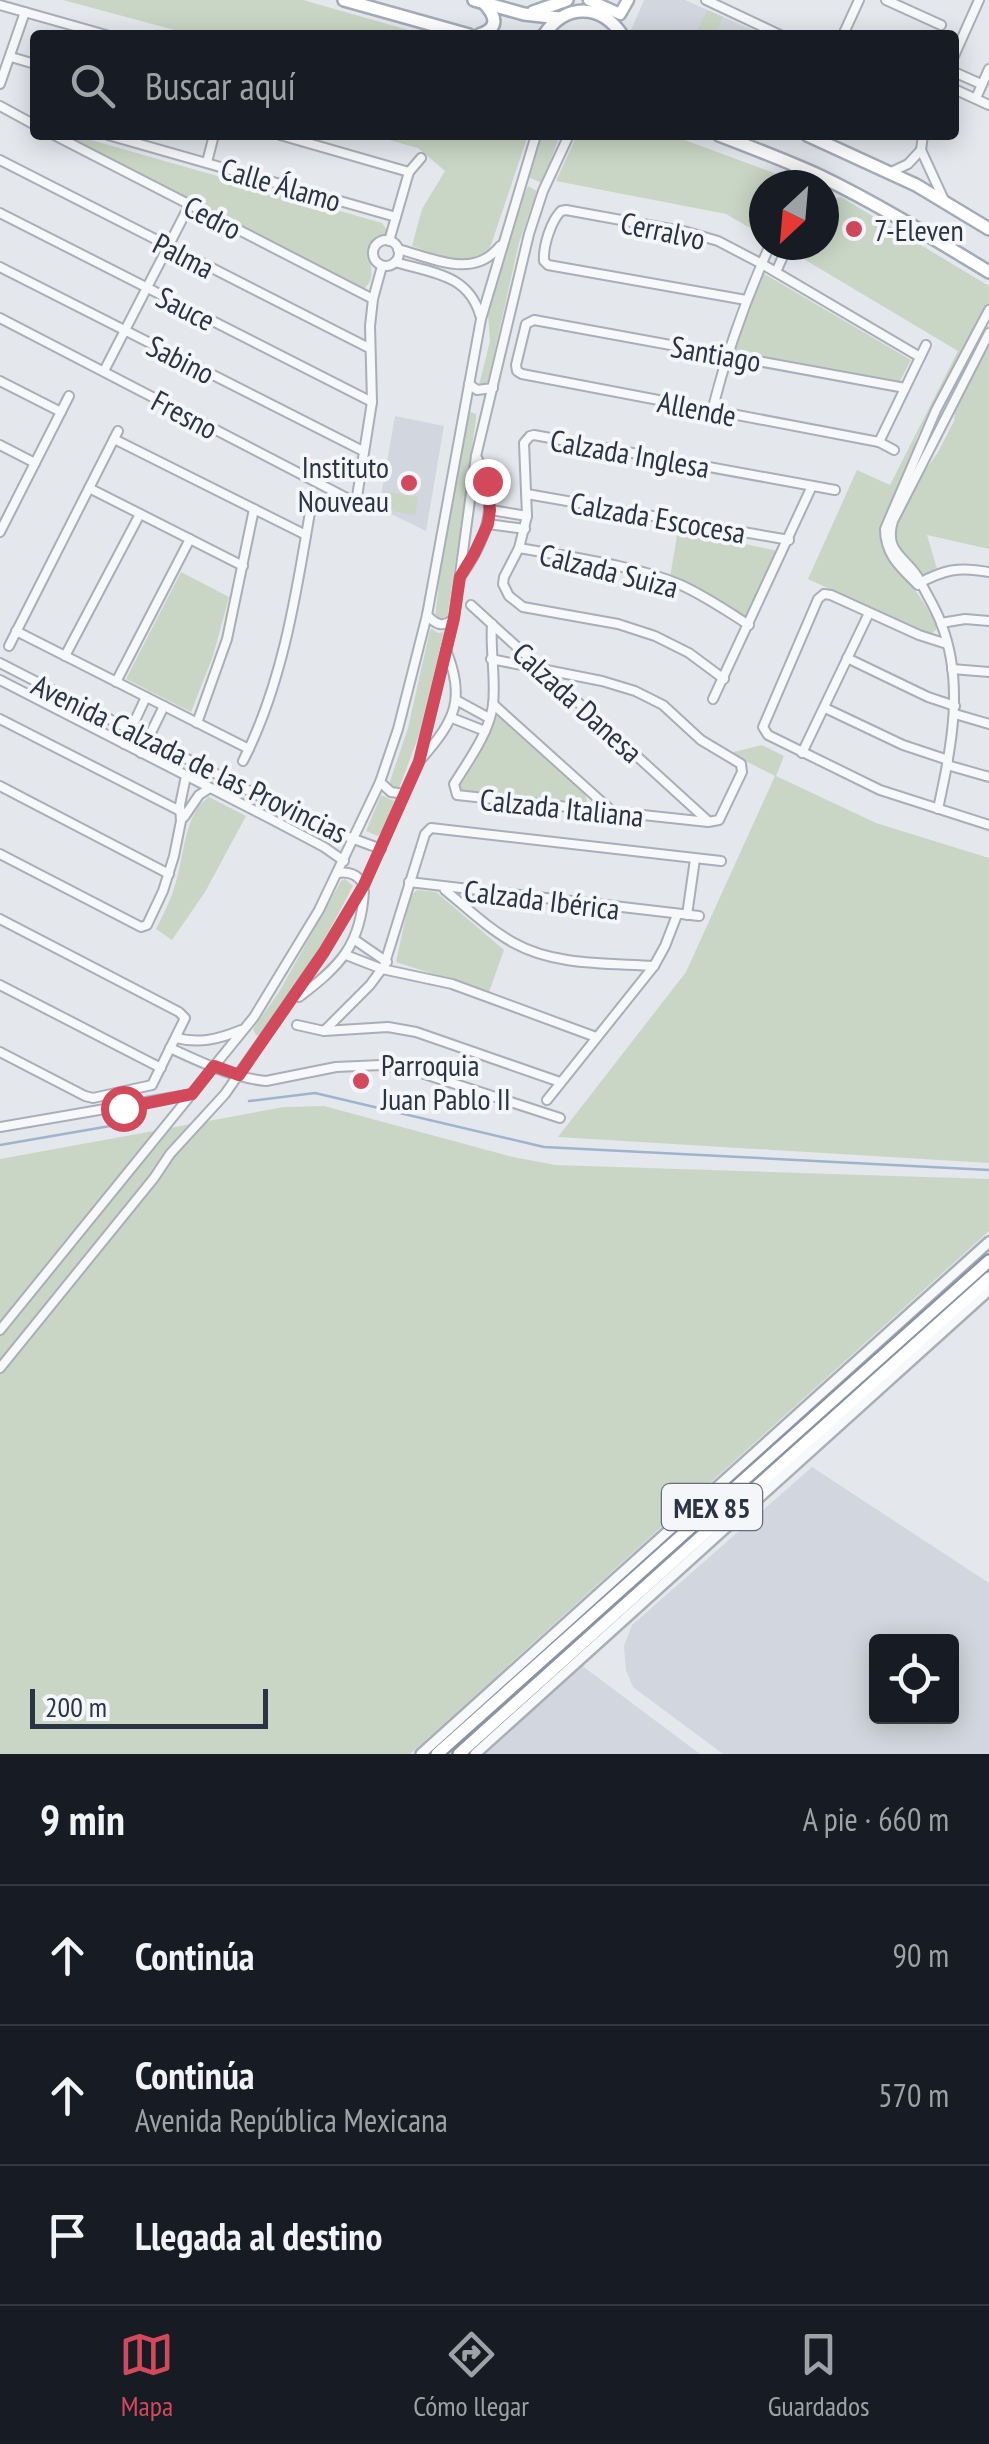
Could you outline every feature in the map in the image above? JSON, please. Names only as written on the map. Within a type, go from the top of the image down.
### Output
[{"type":"main road","points":[[344,0],[452,30]]},
{"type":"main road","points":[[524,14],[567,0]]},
{"type":"main road","points":[[549,30],[575,0]]},
{"type":"main road","points":[[589,0],[620,14],[632,0]]},
{"type":"main road","points":[[622,30],[632,0]]},
{"type":"main road","points":[[479,2],[524,14],[562,16],[594,12],[618,30]]},
{"type":"main road","points":[[479,2],[495,17],[489,30]]},
{"type":"main road","points":[[732,140],[840,186],[988,272]]},
{"type":"main road","points":[[818,140],[890,172],[989,229]]},
{"type":"main road","name":"MEX 85","points":[[437,1754],[937,1298],[989,1260]]},
{"type":"main road","name":"MEX 85","points":[[458,1754],[989,1278]]},
{"type":"main road","points":[[911,1362],[924,1336]]},
{"type":"main road","points":[[642,1556],[665,1548]]},
{"type":"main road","points":[[626,1617],[636,1596]]},
{"type":"main road","points":[[477,1752],[490,1726]]},
{"type":"street","points":[[706,0],[769,30]]},
{"type":"street","points":[[846,30],[860,0]]},
{"type":"street","points":[[886,0],[941,25]]},
{"type":"street","points":[[959,45],[980,0]]},
{"type":"street","points":[[0,5],[88,30]]},
{"type":"street","points":[[0,84],[25,12]]},
{"type":"street","points":[[10,57],[30,63]]},
{"type":"street","points":[[976,98],[989,68]]},
{"type":"street","points":[[959,74],[981,84]]},
{"type":"street","points":[[959,90],[989,104]]},
{"type":"street","points":[[0,106],[30,122]]},
{"type":"street","name":"Cedro","points":[[68,140],[373,299]]},
{"type":"street","name":"Calle Álamo","points":[[126,140],[396,217]]},
{"type":"street","points":[[207,162],[213,140]]},
{"type":"street","points":[[297,140],[409,172]]},
{"type":"street","points":[[0,1368],[170,1154],[218,1102],[291,1003],[364,885],[419,762],[454,618],[476,456],[529,234],[536,140]]},
{"type":"street","points":[[0,1330],[246,1027],[294,952],[344,861],[380,782],[428,615],[481,319],[503,242],[533,185],[565,140]]},
{"type":"street","points":[[922,140],[921,150],[944,202]]},
{"type":"street","points":[[890,172],[908,164],[921,150]]},
{"type":"street","points":[[389,241],[409,172],[421,158]]},
{"type":"street","name":"Palma","points":[[0,160],[369,348]]},
{"type":"street","points":[[792,164],[795,170]]},
{"type":"street","points":[[104,372],[190,204]]},
{"type":"street","name":"Cerralvo","points":[[746,300],[553,266],[544,261],[544,254],[557,213],[566,210],[718,241],[920,357]]},
{"type":"street","name":"Sauce","points":[[0,213],[372,402]]},
{"type":"street","points":[[481,319],[467,288],[396,262],[382,266],[373,252],[380,242],[389,241],[398,248],[472,265],[491,256],[503,242]]},
{"type":"street","points":[[396,262],[398,248]]},
{"type":"street","points":[[712,411],[726,355],[764,260]]},
{"type":"street","points":[[776,272],[781,260]]},
{"type":"street","points":[[448,278],[451,263]]},
{"type":"street","points":[[467,288],[472,265]]},
{"type":"street","name":"Sabino","points":[[0,266],[364,451]]},
{"type":"street","points":[[356,503],[372,402],[369,348],[373,299],[382,266]]},
{"type":"street","points":[[919,460],[936,410],[989,310]]},
{"type":"street","name":"Fresno","points":[[0,318],[370,510]]},
{"type":"street","name":"Santiago","points":[[517,371],[528,321],[534,320],[905,388]]},
{"type":"street","points":[[938,809],[955,710],[952,669],[941,623],[920,585],[890,554],[885,529],[890,513],[953,405],[989,333]]},
{"type":"street","points":[[879,442],[926,345]]},
{"type":"street","name":"Allende","points":[[517,371],[879,442],[894,450]]},
{"type":"street","points":[[0,381],[61,412]]},
{"type":"street","points":[[468,384],[482,391],[492,388]]},
{"type":"street","points":[[0,532],[69,396]]},
{"type":"street","points":[[944,400],[953,405]]},
{"type":"street","points":[[464,406],[486,412]]},
{"type":"street","points":[[9,646],[116,435],[306,535]]},
{"type":"street","name":"Calzada Inglesa","points":[[724,679],[689,653],[655,636],[618,624],[523,607],[505,590],[504,577],[519,548],[527,516],[523,447],[526,439],[534,435],[834,490]]},
{"type":"street","points":[[0,446],[35,464]]},
{"type":"street","points":[[460,577],[488,524],[490,510],[487,481],[476,456]]},
{"type":"street","points":[[713,699],[812,486]]},
{"type":"street","points":[[89,488],[243,566]]},
{"type":"street","name":"Calzada Escocesa","points":[[528,494],[789,540]]},
{"type":"street","points":[[0,506],[10,512]]},
{"type":"street","points":[[198,723],[227,639],[254,509]]},
{"type":"street","points":[[490,510],[527,516]]},
{"type":"street","points":[[243,761],[263,715],[282,653],[310,512]]},
{"type":"street","points":[[66,656],[140,514]]},
{"type":"street","points":[[488,524],[524,529]]},
{"type":"street","points":[[116,682],[190,539]]},
{"type":"street","name":"Calzada Suiza","points":[[519,548],[676,583],[749,625]]},
{"type":"street","points":[[920,585],[949,569],[989,572]]},
{"type":"street","points":[[947,644],[824,594],[763,723],[764,732],[880,790],[989,825]]},
{"type":"street","name":"Calzada Danesa","points":[[472,605],[708,822]]},
{"type":"street","points":[[802,753],[869,613]]},
{"type":"street","points":[[428,615],[440,625],[454,618]]},
{"type":"street","points":[[941,623],[965,619],[989,622]]},
{"type":"street","name":"Calzada Danesa","points":[[485,731],[493,704],[492,624]]},
{"type":"street","points":[[16,631],[248,749]]},
{"type":"street","points":[[419,762],[452,718],[458,702],[456,679],[446,650]]},
{"type":"street","points":[[847,658],[989,724]]},
{"type":"street","points":[[491,659],[602,681],[635,692],[663,705],[701,740],[738,761],[743,768],[719,820],[708,822]]},
{"type":"street","name":"Avenida Calzada de las Provincias","points":[[0,663],[316,825],[381,849]]},
{"type":"street","points":[[952,669],[989,672]]},
{"type":"street","name":"Avenida Calzada de las Provincias","points":[[0,680],[300,834],[344,861]]},
{"type":"street","points":[[124,744],[146,697]]},
{"type":"street","points":[[458,702],[489,718]]},
{"type":"street","points":[[493,704],[614,813]]},
{"type":"street","points":[[141,753],[164,706]]},
{"type":"street","points":[[825,708],[903,745],[989,778]]},
{"type":"street","points":[[452,718],[485,731]]},
{"type":"street","points":[[0,719],[182,815]]},
{"type":"street","name":"Calzada Italiana","points":[[485,731],[454,784],[457,795],[708,822]]},
{"type":"street","points":[[0,854],[141,927],[147,925],[169,874],[186,776]]},
{"type":"street","points":[[380,782],[391,792],[404,794]]},
{"type":"street","points":[[0,786],[169,874]]},
{"type":"street","points":[[182,815],[198,795],[210,788]]},
{"type":"street","points":[[324,1031],[387,967],[408,882],[425,834],[431,828],[720,861]]},
{"type":"street","points":[[687,915],[695,859]]},
{"type":"street","points":[[291,1003],[324,978],[355,940],[364,885],[354,874],[338,872]]},
{"type":"street","name":"Calzada Ibérica","points":[[408,882],[699,916]]},
{"type":"street","points":[[443,888],[486,925],[542,955],[654,966]]},
{"type":"street","points":[[548,1100],[654,966],[676,915]]},
{"type":"street","points":[[0,919],[184,1015],[150,1086],[93,1098],[0,1052]]},
{"type":"street","points":[[355,940],[387,967]]},
{"type":"street","points":[[346,955],[452,984],[596,1037]]},
{"type":"street","points":[[0,986],[160,1068]]},
{"type":"street","points":[[297,1025],[324,1031],[388,1027],[416,1032],[560,1082]]},
{"type":"street","points":[[246,1027],[253,1036],[265,1038]]},
{"type":"street","points":[[176,1038],[207,1041],[246,1027]]},
{"type":"street","points":[[170,1048],[239,1075],[266,1081],[336,1067],[381,1065],[412,1070],[560,1118]]},
{"type":"street","points":[[0,1127],[192,1094]]},
{"type":"street","points":[[154,1141],[170,1154]]},
{"type":"street","points":[[420,1754],[937,1298],[989,1242]]},
{"type":"street","points":[[58,1259],[75,1275]]},
{"type":"street","points":[[477,1752],[989,1290]]},
{"type":"shaded area","points":[[644,0],[685,0],[753,30],[631,30]]},
{"type":"shaded area","name":"Instituto Nouveau","points":[[395,416],[444,426],[426,531],[379,508]]},
{"type":"shaded area","points":[[812,1467],[989,1583],[989,1754],[723,1754],[633,1687],[626,1670],[624,1646],[632,1625]]},
{"type":"shaded area","points":[[577,1662],[700,1754],[476,1754]]},
{"type":"green space","points":[[63,0],[303,0],[408,30],[174,30]]},
{"type":"green space","points":[[707,10],[723,17],[717,30],[697,30]]},
{"type":"green space","points":[[91,140],[382,223],[389,233],[371,249],[371,277],[364,289],[72,142]]},
{"type":"green space","points":[[389,140],[526,140],[490,248],[481,254],[461,259],[412,246],[422,209],[445,171],[418,148]]},
{"type":"green space","points":[[539,140],[558,140],[542,183],[528,177]]},
{"type":"green space","points":[[575,140],[685,140],[766,170],[749,170],[749,227],[726,214],[556,181]]},
{"type":"green space","points":[[528,186],[537,191],[519,243],[487,385],[481,387],[490,341],[488,314],[513,221]]},
{"type":"green space","points":[[839,197],[989,286],[989,308],[940,403],[930,412],[917,437],[911,465],[882,527],[888,558],[917,592],[937,624],[929,635],[808,579],[857,470],[890,485],[958,351],[805,260],[839,260]]},
{"type":"green space","points":[[763,273],[911,360],[899,383],[732,351]]},
{"type":"green space","points":[[989,339],[989,549],[927,535],[937,569],[924,577],[901,554],[895,540],[896,524],[954,421],[956,404]]},
{"type":"green space","points":[[468,411],[476,414],[476,419],[445,624],[435,618],[445,526]]},
{"type":"green space","points":[[388,492],[418,497],[415,515],[386,510]]},
{"type":"green space","points":[[678,530],[778,551],[746,618],[695,587],[670,577]]},
{"type":"green space","points":[[181,572],[229,597],[213,656],[191,712],[126,679]]},
{"type":"green space","points":[[432,629],[444,632],[419,735],[398,791],[388,787],[408,728]]},
{"type":"green space","points":[[502,716],[586,796],[584,805],[462,794],[459,785],[481,752],[495,717]]},
{"type":"green space","points":[[762,745],[784,756],[776,776],[876,823],[989,858],[989,1163],[558,1137],[686,972],[775,776],[730,753]]},
{"type":"green space","points":[[381,795],[394,801],[378,836],[366,831]]},
{"type":"green space","points":[[209,797],[246,816],[205,892],[172,940],[156,929],[173,891],[194,813]]},
{"type":"green space","points":[[345,879],[353,886],[310,967],[264,1033],[256,1035],[253,1029]]},
{"type":"green space","points":[[417,890],[436,892],[504,950],[489,992],[396,962],[410,897]]},
{"type":"green space","points":[[324,1106],[555,1165],[989,1179],[989,1231],[410,1754],[0,1754],[0,1159],[284,1107]]},
{"type":"waterway","points":[[249,1101],[315,1093],[544,1147],[989,1170]]},
{"type":"waterway","points":[[0,1145],[116,1125]]},
{"type":"place","name":"7-Eleven","points":[[854,229]]},
{"type":"place","name":"Instituto Nouveau","points":[[409,483]]},
{"type":"place","name":"Parroquia Juan Pablo II","points":[[361,1081]]},
{"type":"route","points":[[123,1108],[192,1094],[214,1066],[239,1075],[291,1003],[364,885],[419,762],[454,618],[460,577],[488,524],[487,481]]}]
